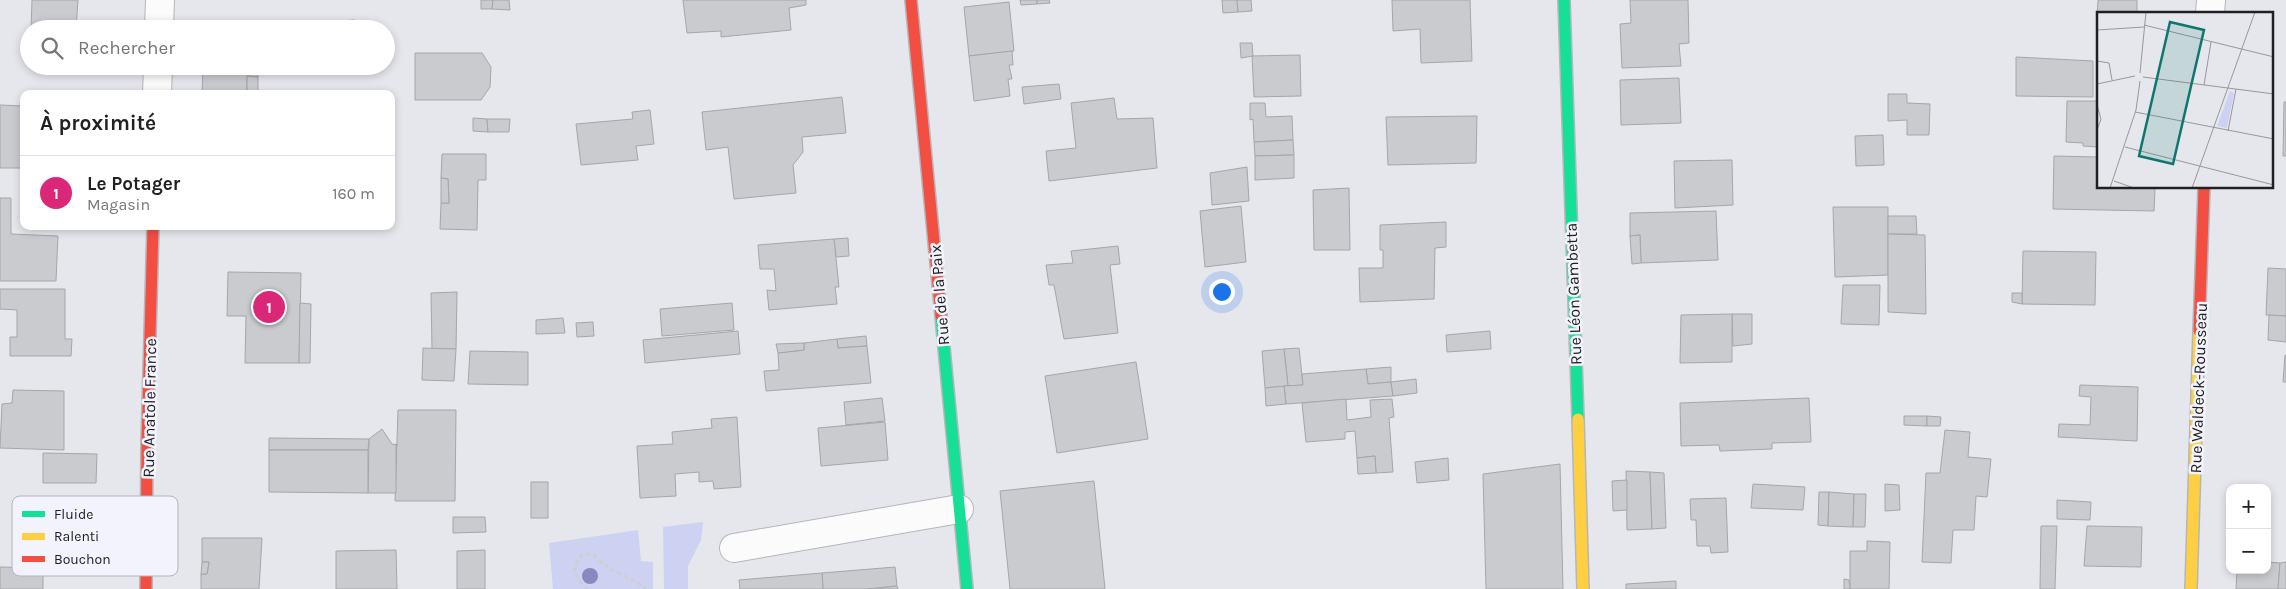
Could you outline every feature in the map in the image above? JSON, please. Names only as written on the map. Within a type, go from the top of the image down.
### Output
[{"type":"street","points":[[159,20],[160,0]]},
{"type":"street","name":"Rue de la Paix","points":[[911,0],[967,589]]},
{"type":"street","name":"Rue Léon Gambetta","points":[[1564,0],[1583,589]]},
{"type":"street","points":[[157,90],[158,75]]},
{"type":"street","name":"Rue Waldeck-Rousseau","points":[[2191,589],[2204,189]]},
{"type":"street","name":"Rue Anatole France","points":[[147,496],[154,230]]},
{"type":"street","points":[[734,548],[959,509]]},
{"type":"street","name":"Rue Anatole France","points":[[146,576],[146,589]]},
{"type":"path","points":[[588,589],[580,582],[574,570],[582,555],[592,554],[610,569],[637,582],[646,589]]},
{"type":"shaded area","points":[[703,522],[701,540],[688,566],[688,589],[664,589],[663,527]]},
{"type":"shaded area","points":[[638,530],[641,561],[653,562],[653,589],[553,589],[549,543]]},
{"type":"building","points":[[32,0],[78,0],[77,20],[31,20]]},
{"type":"building","points":[[481,0],[493,0],[492,9],[481,9]]},
{"type":"building","points":[[493,0],[509,0],[510,10],[492,9]]},
{"type":"building","points":[[683,0],[806,0],[806,5],[789,8],[791,30],[721,37],[721,31],[687,33]]},
{"type":"building","points":[[1020,0],[1037,0],[1037,4],[1021,5]]},
{"type":"building","points":[[1037,0],[1049,0],[1050,3],[1037,4]]},
{"type":"building","points":[[1222,0],[1237,0],[1238,12],[1223,13]]},
{"type":"building","points":[[1237,0],[1251,0],[1252,11],[1238,12]]},
{"type":"building","points":[[1392,0],[1470,0],[1472,61],[1421,63],[1420,29],[1393,31]]},
{"type":"building","points":[[1630,0],[1688,0],[1689,43],[1679,44],[1681,66],[1622,68],[1620,24],[1631,23]]},
{"type":"building","points":[[2098,0],[2137,0],[2137,12],[2097,12]]},
{"type":"building","points":[[1009,2],[1014,51],[969,56],[964,7]]},
{"type":"building","points":[[1240,43],[1252,43],[1253,56],[1241,58]]},
{"type":"building","points":[[1012,51],[1013,65],[1009,65],[1012,79],[1008,79],[1010,96],[974,101],[969,56]]},
{"type":"building","points":[[415,53],[482,53],[491,67],[490,87],[481,100],[415,100]]},
{"type":"building","points":[[1300,55],[1301,96],[1254,97],[1252,56]]},
{"type":"building","points":[[2016,57],[2093,61],[2093,97],[2016,96]]},
{"type":"building","points":[[203,75],[258,75],[258,77],[247,76],[247,90],[202,90]]},
{"type":"building","points":[[247,76],[258,77],[258,90],[247,90]]},
{"type":"building","points":[[1679,78],[1681,123],[1621,125],[1620,80]]},
{"type":"building","points":[[1059,84],[1061,99],[1024,104],[1022,87]]},
{"type":"building","points":[[1888,94],[1907,94],[1907,103],[1930,104],[1929,135],[1907,135],[1907,120],[1888,121]]},
{"type":"building","points":[[842,97],[846,133],[802,137],[803,152],[793,165],[796,193],[734,199],[728,147],[706,150],[702,112]]},
{"type":"building","points":[[1114,98],[1117,119],[1153,118],[1157,168],[1049,181],[1046,151],[1076,148],[1071,103]]},
{"type":"building","points":[[2067,101],[2097,101],[2097,147],[2083,146],[2083,143],[2066,142]]},
{"type":"building","points":[[2284,102],[2286,102],[2286,156],[2283,156]]},
{"type":"building","points":[[1250,103],[1265,103],[1266,117],[1292,116],[1293,140],[1254,142],[1253,119],[1250,120]]},
{"type":"building","points":[[0,105],[20,106],[20,168],[0,168]]},
{"type":"building","points":[[650,110],[654,144],[636,146],[638,160],[581,165],[576,124],[633,119],[632,112]]},
{"type":"building","points":[[1477,116],[1476,163],[1388,165],[1386,117]]},
{"type":"building","points":[[473,118],[487,119],[488,132],[473,131]]},
{"type":"building","points":[[487,119],[510,119],[509,132],[488,132]]},
{"type":"building","points":[[1883,135],[1884,165],[1856,166],[1855,136]]},
{"type":"building","points":[[1293,140],[1294,155],[1255,156],[1254,142]]},
{"type":"building","points":[[442,154],[486,154],[486,180],[478,180],[477,230],[440,229],[441,203],[449,203],[448,179],[441,178]]},
{"type":"building","points":[[1294,155],[1294,178],[1255,180],[1255,156]]},
{"type":"building","points":[[2054,156],[2097,157],[2097,189],[2155,189],[2154,211],[2053,209]]},
{"type":"building","points":[[1732,160],[1733,205],[1675,208],[1674,161]]},
{"type":"building","points":[[1247,167],[1249,201],[1212,205],[1210,173]]},
{"type":"building","points":[[441,178],[448,179],[449,203],[441,203]]},
{"type":"building","points":[[1349,188],[1350,250],[1314,250],[1313,190]]},
{"type":"building","points":[[0,198],[11,198],[11,234],[58,236],[56,281],[0,281]]},
{"type":"building","points":[[1241,206],[1246,262],[1205,267],[1200,211]]},
{"type":"building","points":[[1833,207],[1888,207],[1888,275],[1835,277]]},
{"type":"building","points":[[1716,211],[1718,260],[1641,263],[1640,235],[1630,236],[1630,213]]},
{"type":"building","points":[[1888,216],[1916,216],[1917,234],[1888,234]]},
{"type":"building","points":[[1446,222],[1446,247],[1435,248],[1434,299],[1360,302],[1359,268],[1383,268],[1383,250],[1380,250],[1380,225]]},
{"type":"building","points":[[1888,234],[1925,235],[1926,314],[1888,312]]},
{"type":"building","points":[[1640,235],[1641,263],[1632,264],[1630,236]]},
{"type":"building","points":[[848,238],[849,256],[836,257],[834,239]]},
{"type":"building","points":[[834,239],[839,287],[835,287],[837,304],[769,310],[767,290],[776,291],[774,269],[760,269],[758,245]]},
{"type":"building","points":[[1118,246],[1120,264],[1110,265],[1118,333],[1064,339],[1054,285],[1049,285],[1046,265],[1073,263],[1071,251]]},
{"type":"building","points":[[2023,251],[2096,252],[2095,305],[2022,304]]},
{"type":"building","points":[[2268,268],[2286,269],[2286,316],[2266,315]]},
{"type":"building","points":[[228,272],[301,273],[299,363],[245,363],[246,316],[227,316]]},
{"type":"building","points":[[1843,285],[1880,285],[1879,325],[1841,324]]},
{"type":"building","points":[[0,289],[65,289],[65,339],[72,339],[71,356],[10,356],[10,337],[17,337],[17,310],[0,309]]},
{"type":"building","points":[[457,292],[456,349],[432,349],[431,293]]},
{"type":"building","points":[[2012,293],[2022,293],[2022,304],[2012,302]]},
{"type":"building","points":[[300,303],[311,304],[310,363],[299,363]]},
{"type":"building","points":[[732,303],[734,330],[662,336],[660,309]]},
{"type":"building","points":[[1732,314],[1752,314],[1752,344],[1733,346]]},
{"type":"building","points":[[1732,314],[1732,362],[1680,363],[1681,315]]},
{"type":"building","points":[[2269,315],[2286,316],[2286,342],[2268,340]]},
{"type":"building","points":[[563,318],[565,333],[536,334],[536,320]]},
{"type":"building","points":[[593,322],[594,336],[577,337],[576,323]]},
{"type":"building","points":[[738,331],[740,354],[645,363],[643,340]]},
{"type":"building","points":[[1490,331],[1491,349],[1447,352],[1446,335]]},
{"type":"building","points":[[866,336],[867,346],[838,348],[837,339]]},
{"type":"building","points":[[837,339],[838,348],[867,346],[871,383],[766,391],[764,371],[779,370],[778,353],[804,350],[804,343]]},
{"type":"building","points":[[804,343],[804,350],[778,353],[776,344]]},
{"type":"building","points":[[423,348],[456,349],[454,381],[422,380]]},
{"type":"building","points":[[1299,348],[1303,385],[1288,386],[1284,349]]},
{"type":"building","points":[[1284,349],[1288,386],[1265,388],[1262,351]]},
{"type":"building","points":[[470,351],[528,352],[528,385],[468,384]]},
{"type":"building","points":[[2285,355],[2286,382],[2283,382]]},
{"type":"building","points":[[1136,362],[1148,439],[1057,453],[1045,376]]},
{"type":"building","points":[[1391,367],[1391,382],[1368,384],[1366,369]]},
{"type":"building","points":[[1366,369],[1368,384],[1391,382],[1393,396],[1286,404],[1284,386],[1303,385],[1302,374]]},
{"type":"building","points":[[1416,379],[1417,393],[1393,396],[1391,382]]},
{"type":"building","points":[[2080,385],[2138,387],[2137,441],[2058,437],[2059,424],[2090,425],[2091,397],[2079,396]]},
{"type":"building","points":[[1284,386],[1286,404],[1266,406],[1265,388]]},
{"type":"building","points":[[13,390],[64,391],[64,450],[0,448],[2,404],[12,403]]},
{"type":"building","points":[[882,398],[885,421],[846,425],[844,402]]},
{"type":"building","points":[[1809,398],[1811,442],[1772,443],[1772,449],[1720,451],[1719,445],[1681,446],[1680,403]]},
{"type":"building","points":[[1346,399],[1347,420],[1371,417],[1370,400],[1392,399],[1394,417],[1389,418],[1393,472],[1376,473],[1375,456],[1357,458],[1355,431],[1345,432],[1345,439],[1306,442],[1302,403]]},
{"type":"building","points":[[398,410],[456,410],[455,501],[395,501]]},
{"type":"building","points":[[1904,416],[1927,416],[1927,426],[1904,425]]},
{"type":"building","points":[[1927,416],[1941,417],[1940,426],[1927,426]]},
{"type":"building","points":[[737,417],[741,487],[714,489],[713,481],[699,482],[699,472],[675,474],[676,496],[640,498],[637,446],[673,444],[672,432],[712,428],[711,419]]},
{"type":"building","points":[[885,422],[888,460],[821,466],[818,428]]},
{"type":"building","points":[[382,429],[392,444],[398,445],[396,445],[396,493],[368,493],[369,439]]},
{"type":"building","points":[[1945,430],[1970,432],[1968,457],[1991,459],[1987,497],[1976,496],[1974,530],[1953,530],[1951,563],[1922,562],[1926,473],[1940,473]]},
{"type":"building","points":[[269,438],[369,439],[368,450],[269,450]]},
{"type":"building","points":[[269,450],[368,450],[368,493],[269,492]]},
{"type":"building","points":[[43,453],[97,454],[96,483],[43,483]]},
{"type":"building","points":[[1375,456],[1376,473],[1358,474],[1357,458]]},
{"type":"building","points":[[1448,458],[1449,480],[1417,483],[1415,462]]},
{"type":"building","points":[[1560,464],[1563,589],[1486,589],[1483,474]]},
{"type":"building","points":[[1626,471],[1650,472],[1652,529],[1627,530]]},
{"type":"building","points":[[1650,472],[1664,473],[1666,528],[1652,529]]},
{"type":"building","points":[[1627,480],[1627,510],[1613,511],[1612,481]]},
{"type":"building","points":[[1094,481],[1105,589],[1010,589],[1000,491]]},
{"type":"building","points":[[531,482],[548,482],[548,518],[531,518]]},
{"type":"building","points":[[1753,484],[1805,487],[1803,510],[1751,508]]},
{"type":"building","points":[[1885,484],[1899,485],[1900,510],[1885,511]]},
{"type":"building","points":[[1819,492],[1829,492],[1828,526],[1818,525]]},
{"type":"building","points":[[1829,492],[1854,494],[1853,527],[1828,526]]},
{"type":"building","points":[[1854,494],[1866,494],[1865,527],[1853,527]]},
{"type":"building","points":[[1726,498],[1728,552],[1711,553],[1710,546],[1697,546],[1696,520],[1691,520],[1690,499]]},
{"type":"building","points":[[2057,500],[2091,502],[2090,520],[2057,519]]},
{"type":"building","points":[[453,517],[485,517],[486,532],[453,533]]},
{"type":"building","points":[[2041,526],[2057,526],[2055,589],[2040,589]]},
{"type":"building","points":[[2087,526],[2142,527],[2141,567],[2084,566]]},
{"type":"building","points":[[202,538],[262,538],[259,589],[201,589],[201,574],[207,574],[209,562],[202,562]]},
{"type":"building","points":[[1867,541],[1890,542],[1889,589],[1850,589],[1850,551],[1867,551]]},
{"type":"building","points":[[396,550],[397,589],[336,589],[336,551]]},
{"type":"building","points":[[485,550],[485,589],[457,589],[457,551]]},
{"type":"building","points":[[202,562],[209,562],[207,574],[201,574]]},
{"type":"building","points":[[2271,562],[2280,563],[2278,589],[2236,589],[2237,574],[2271,574]]},
{"type":"building","points":[[2286,562],[2286,589],[2278,589],[2280,563]]},
{"type":"building","points":[[0,567],[12,567],[12,576],[43,576],[43,589],[0,589]]},
{"type":"building","points":[[895,567],[897,586],[868,589],[823,589],[822,573]]},
{"type":"building","points":[[822,573],[823,589],[740,589],[739,580]]},
{"type":"building","points":[[1844,579],[1849,580],[1850,589],[1844,589]]},
{"type":"building","points":[[1676,581],[1676,589],[1626,589],[1626,584]]},
{"type":"building","points":[[897,586],[898,589],[868,589]]},
{"type":"traffic: fast","points":[[1564,0],[1578,419]]},
{"type":"traffic: fast","points":[[941,316],[967,589]]},
{"type":"traffic: slow","points":[[2191,589],[2199,331]]},
{"type":"traffic: slow","points":[[1578,419],[1583,589]]},
{"type":"traffic: jam","points":[[911,0],[941,316]]},
{"type":"traffic: jam","points":[[2199,331],[2204,189]]},
{"type":"traffic: jam","points":[[147,496],[153,230]]},
{"type":"traffic: jam","points":[[146,576],[146,589]]},
{"type":"place","name":"Le Potager","points":[[269,307]]}]
